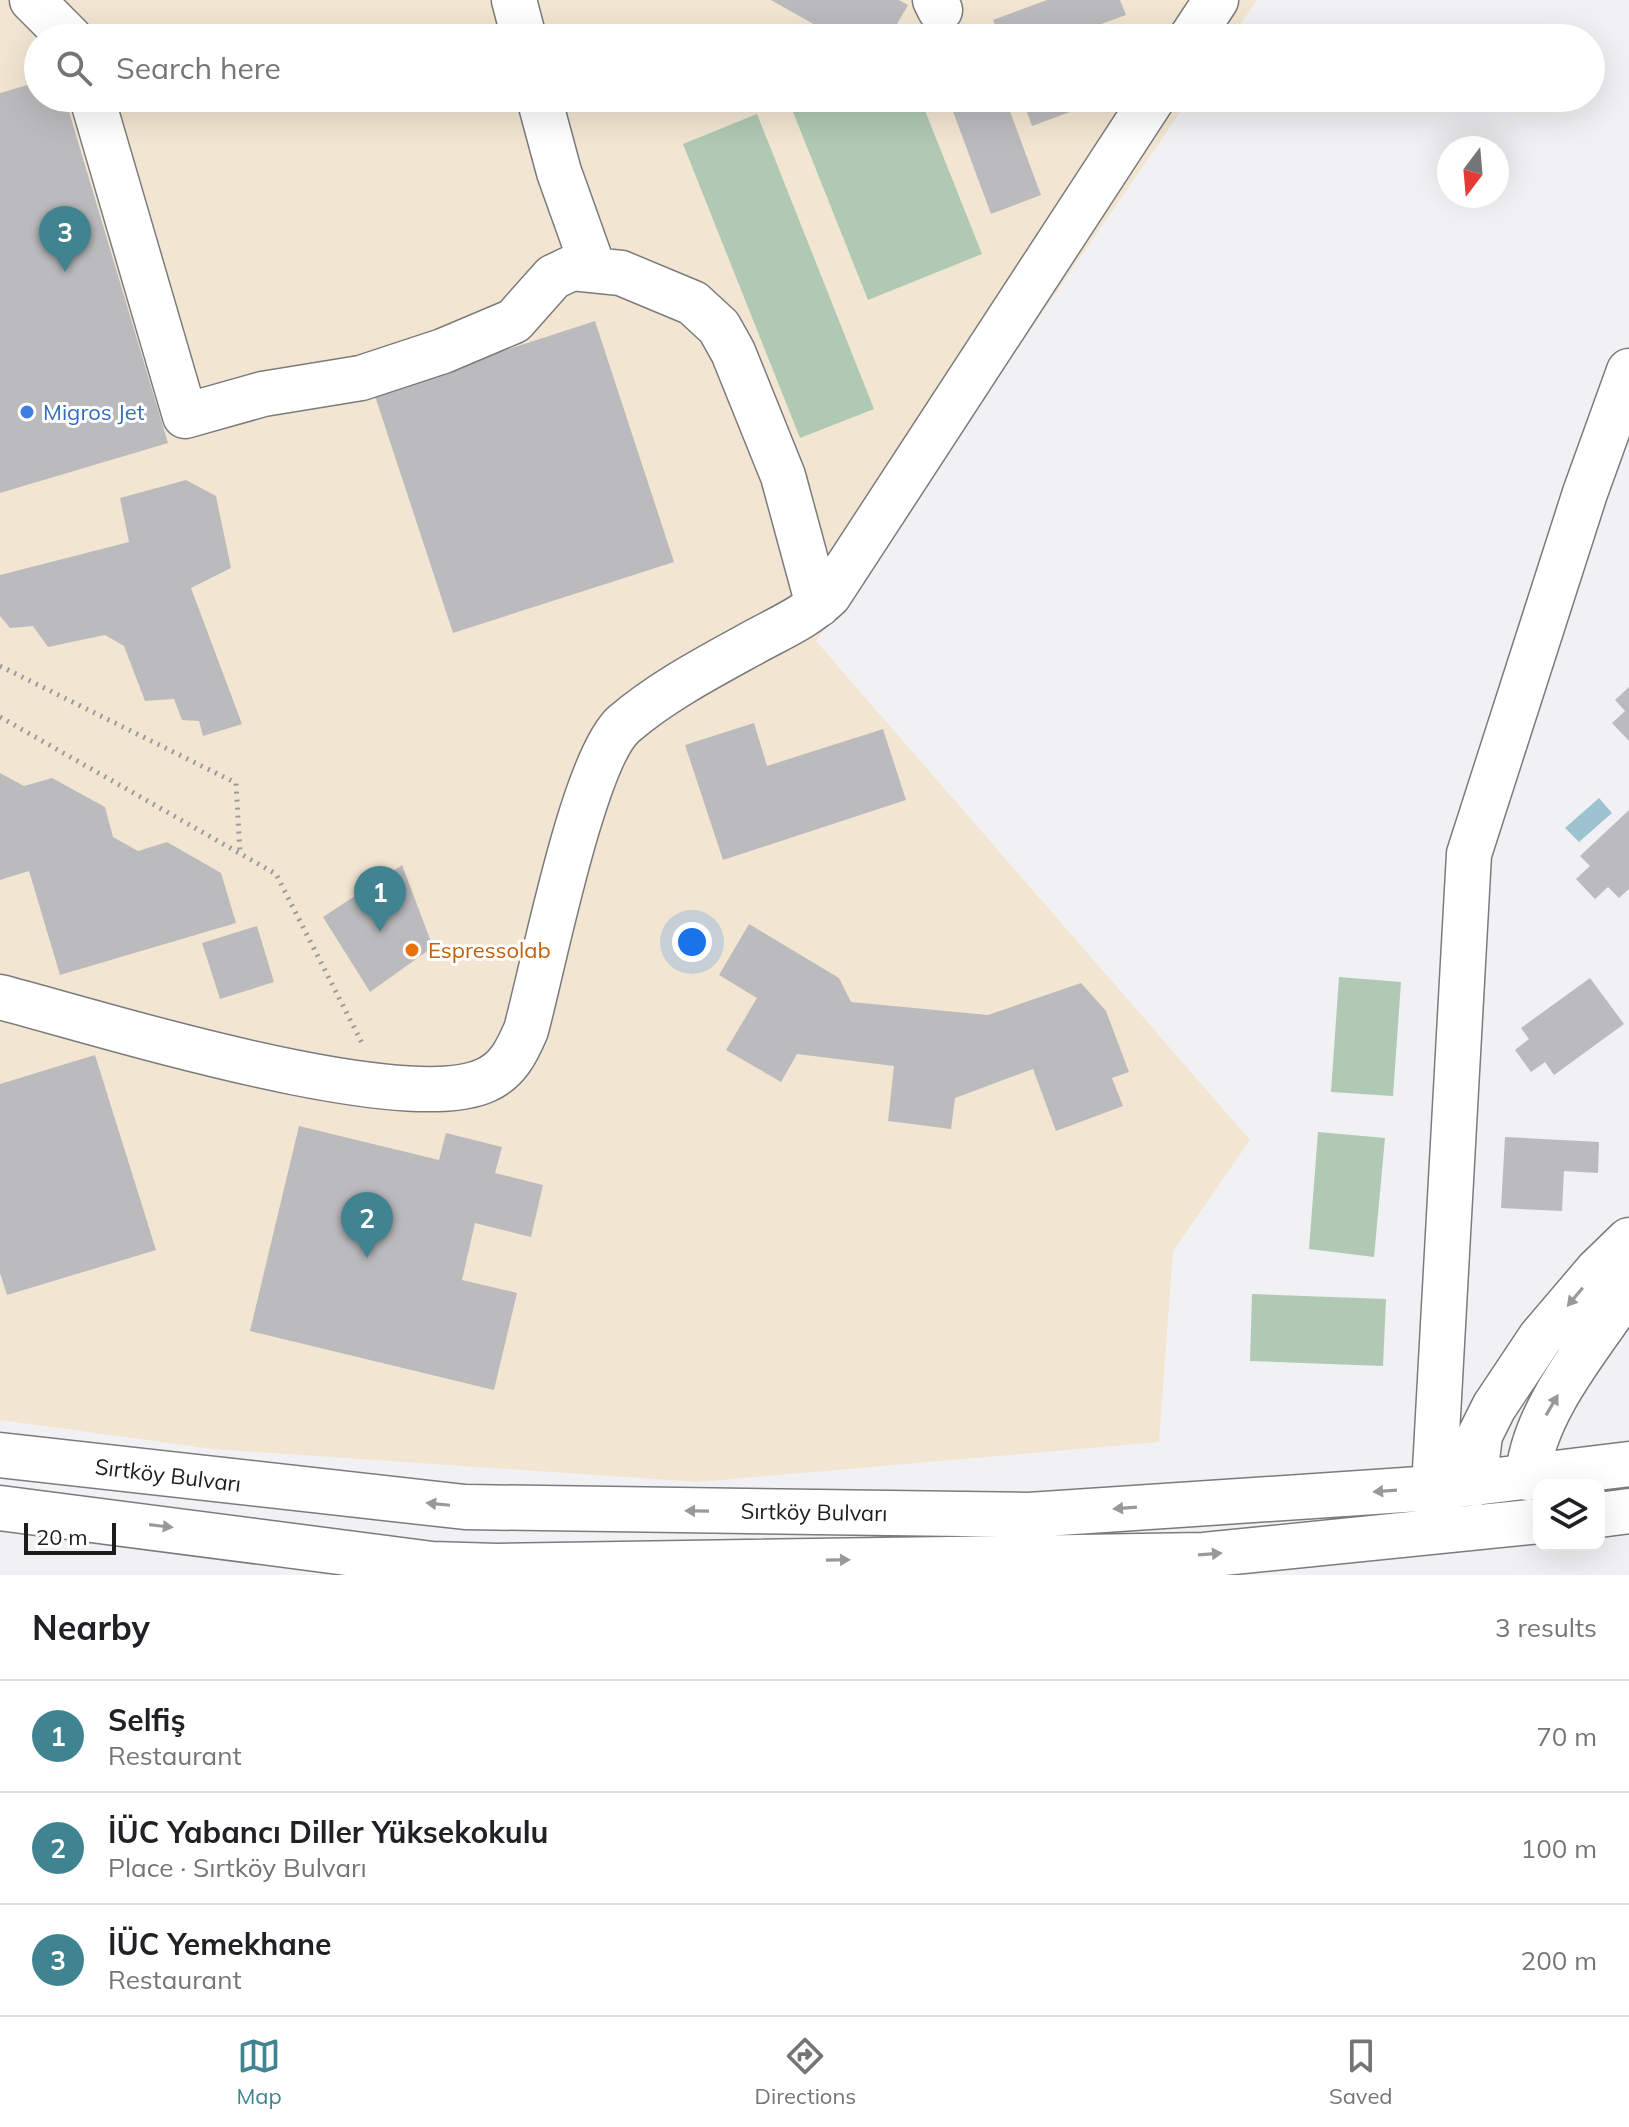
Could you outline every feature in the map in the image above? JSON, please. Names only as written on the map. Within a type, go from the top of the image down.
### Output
[{"type":"main road","points":[[32,0],[56,24]]},
{"type":"main road","points":[[514,0],[520,24]]},
{"type":"main road","points":[[1200,24],[1216,0]]},
{"type":"main road","points":[[96,112],[185,416],[263,394],[361,378],[443,351],[514,321],[553,277],[572,268],[621,273],[693,303],[719,327],[733,352],[783,476],[818,605]]},
{"type":"main road","points":[[543,112],[559,172],[594,270]]},
{"type":"main road","points":[[0,997],[172,1043],[350,1084],[430,1090],[471,1086],[504,1068],[517,1053],[526,1030],[578,827],[599,761],[611,738],[622,725],[676,687],[805,618],[829,595],[1144,112]]},
{"type":"main road","points":[[1454,1486],[1469,854],[1585,493],[1629,371]]},
{"type":"main road","points":[[1435,1532],[1454,1486],[1494,1407],[1540,1338],[1597,1271],[1629,1240]]},
{"type":"main road","points":[[1533,1509],[1529,1463],[1548,1410],[1629,1288]]},
{"type":"main road","name":"Sırtköy Bulvarı","points":[[0,1455],[465,1507],[1029,1515],[1454,1486],[1629,1464]]},
{"type":"main road","points":[[0,1508],[434,1569],[536,1570],[1204,1555],[1533,1521]]},
{"type":"main road","points":[[1605,1514],[1629,1511]]},
{"type":"path","points":[[0,666],[236,783],[240,853]]},
{"type":"path","points":[[0,717],[276,874],[384,1088]]},
{"type":"shaded area","points":[[0,0],[1257,0],[1241,24],[24,24],[24,112],[1180,112],[816,641],[1250,1140],[1173,1251],[1159,1442],[699,1482],[213,1449],[0,1420]]},
{"type":"green space","points":[[793,112],[926,112],[982,254],[868,300]]},
{"type":"green space","points":[[757,114],[874,409],[800,438],[683,144]]},
{"type":"green space","points":[[1339,977],[1401,982],[1393,1096],[1331,1092]]},
{"type":"green space","points":[[1318,1132],[1385,1138],[1374,1257],[1309,1249]]},
{"type":"green space","points":[[1252,1294],[1386,1299],[1383,1366],[1250,1361]]},
{"type":"water","points":[[1599,798],[1612,813],[1579,842],[1565,828]]},
{"type":"building","points":[[771,0],[899,0],[908,5],[897,24],[813,24]]},
{"type":"building","points":[[1047,0],[1120,0],[1126,15],[1101,24],[995,24],[993,20]]},
{"type":"building","points":[[24,86],[24,112],[69,112],[168,443],[0,493],[0,93]]},
{"type":"building","points":[[953,112],[1010,112],[1041,195],[991,214]]},
{"type":"building","points":[[1027,112],[1070,112],[1032,126]]},
{"type":"building","points":[[595,321],[674,562],[453,633],[374,393]]},
{"type":"building","points":[[186,480],[216,496],[231,568],[191,588],[242,724],[203,736],[199,721],[182,720],[174,699],[145,701],[124,646],[105,635],[48,647],[33,626],[10,628],[0,616],[0,575],[129,542],[120,498]]},
{"type":"building","points":[[1629,687],[1629,741],[1612,723],[1625,711],[1615,700]]},
{"type":"building","points":[[754,723],[767,766],[883,729],[906,800],[723,860],[685,745]]},
{"type":"building","points":[[0,773],[24,786],[52,778],[105,807],[113,837],[138,851],[167,842],[221,873],[236,923],[60,975],[29,871],[0,880]]},
{"type":"building","points":[[1629,810],[1629,889],[1619,898],[1608,887],[1595,899],[1576,879],[1590,866],[1580,856]]},
{"type":"building","points":[[402,865],[433,947],[370,992],[323,917]]},
{"type":"building","points":[[749,924],[839,978],[851,1002],[988,1015],[1081,983],[1106,1011],[1129,1072],[1112,1078],[1123,1106],[1056,1131],[1033,1069],[955,1098],[951,1129],[888,1121],[894,1066],[797,1054],[781,1082],[726,1050],[757,998],[719,975]]},
{"type":"building","points":[[257,926],[274,982],[220,999],[202,943]]},
{"type":"building","points":[[1590,978],[1624,1024],[1554,1075],[1545,1062],[1531,1072],[1515,1050],[1529,1039],[1521,1028]]},
{"type":"building","points":[[95,1055],[156,1250],[7,1295],[0,1273],[0,1084]]},
{"type":"building","points":[[299,1126],[439,1160],[446,1133],[502,1147],[495,1173],[543,1185],[531,1237],[475,1223],[462,1280],[517,1293],[494,1390],[250,1331]]},
{"type":"building","points":[[1505,1137],[1599,1142],[1598,1173],[1564,1171],[1562,1211],[1501,1208]]},
{"type":"place","name":"İÜC Yemekhane","points":[[65,272]]},
{"type":"place","name":"Migros Jet","points":[[27,412]]},
{"type":"place","name":"Selfiş","points":[[380,932]]},
{"type":"place","name":"Espressolab","points":[[412,950]]},
{"type":"place","name":"İÜC Yabancı Diller Yüksekokulu","points":[[367,1258]]}]
